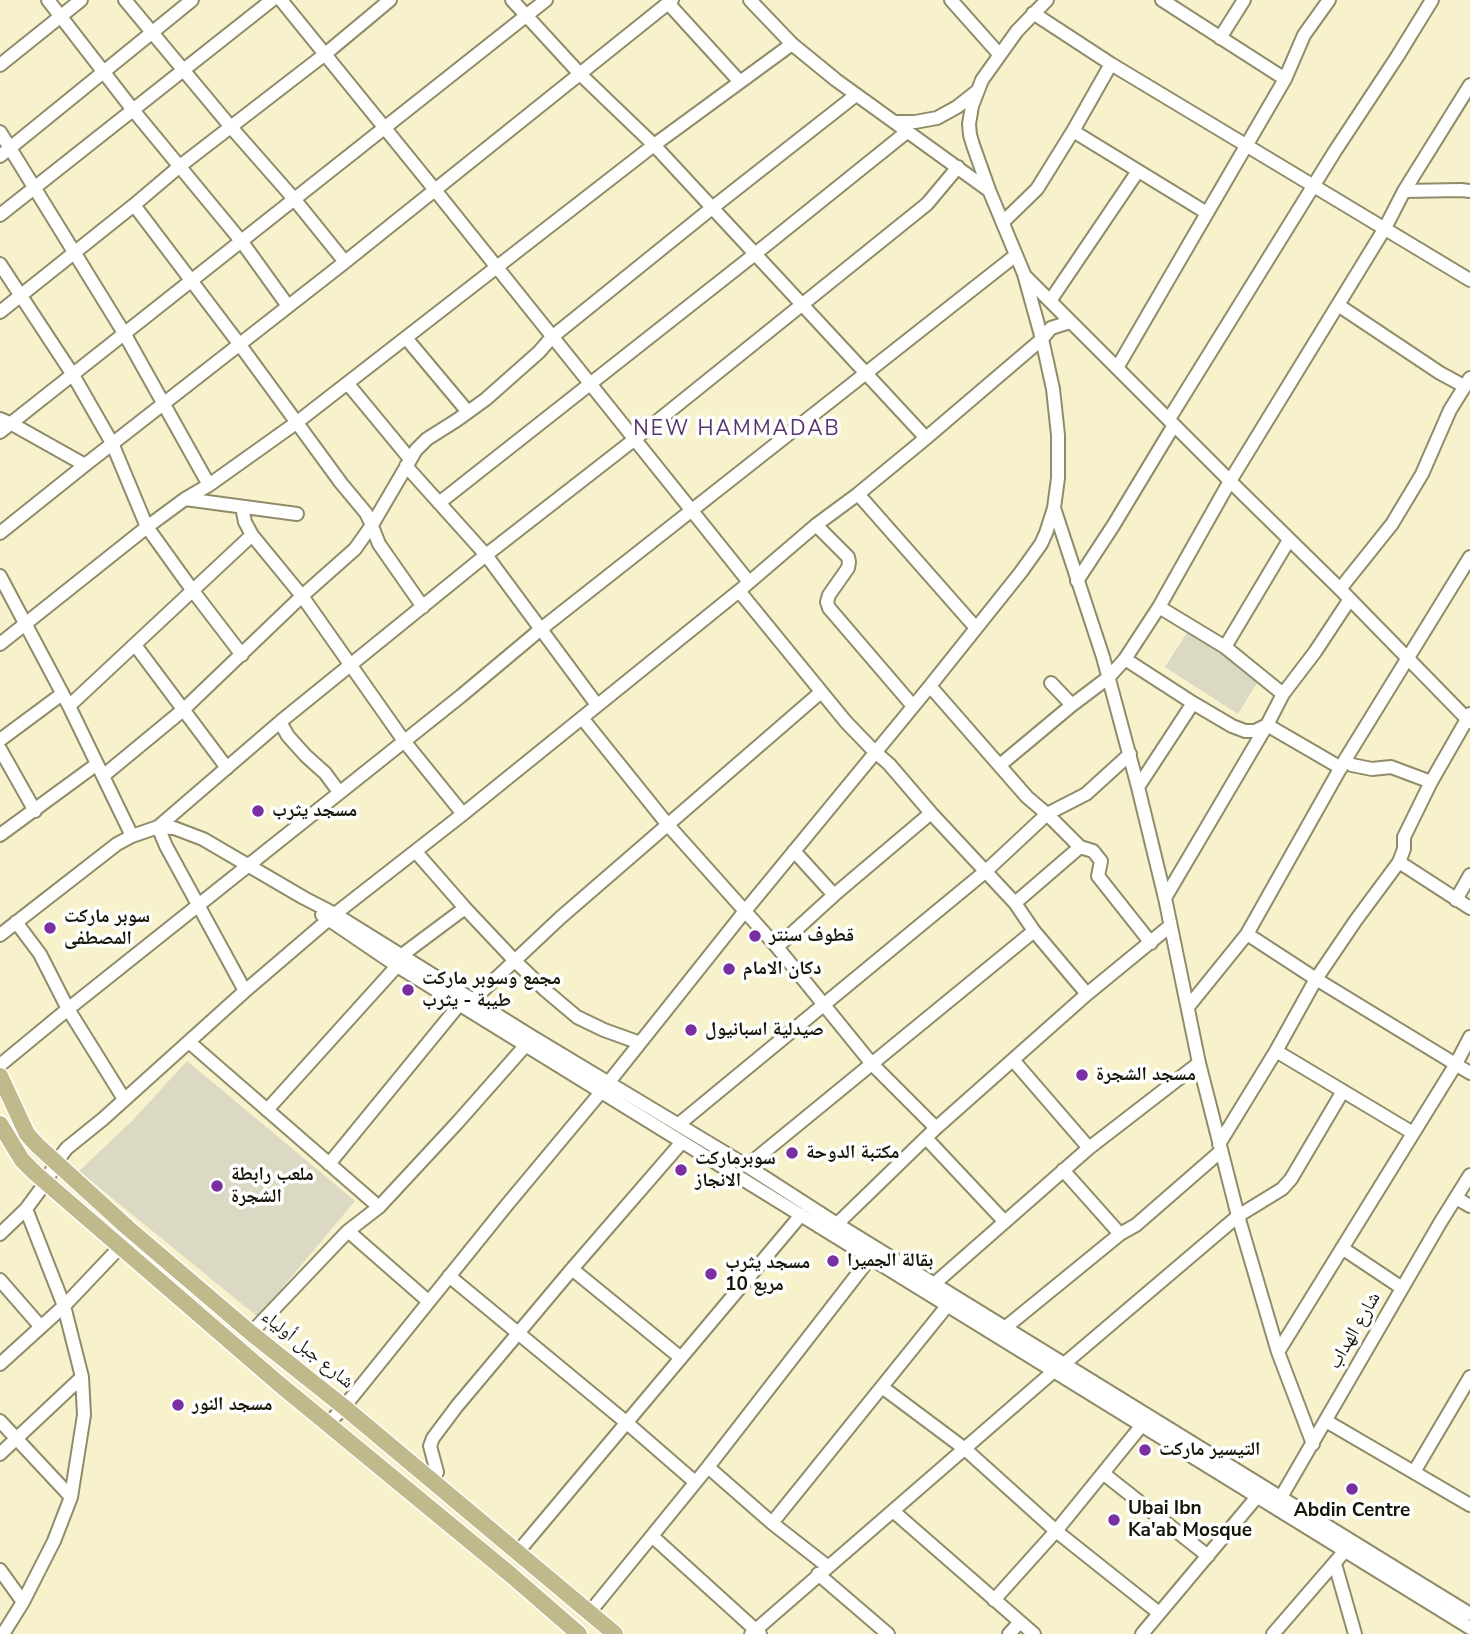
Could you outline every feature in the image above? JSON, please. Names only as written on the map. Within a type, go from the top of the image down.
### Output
[{"type":"main road","name":"شارع جبل أولياء","points":[[0,1076],[27,1135],[128,1228],[615,1634]]},
{"type":"main road","points":[[0,1124],[22,1160],[46,1182],[328,1424],[579,1634]]},
{"type":"street","points":[[48,0],[242,242],[288,306]]},
{"type":"street","points":[[0,65],[81,0]]},
{"type":"street","points":[[125,0],[345,262]]},
{"type":"street","points":[[5,152],[192,0]]},
{"type":"street","points":[[0,215],[272,0]]},
{"type":"street","points":[[281,0],[691,510],[821,692],[1015,903],[1034,931],[1087,994]]},
{"type":"street","points":[[0,312],[390,0]]},
{"type":"street","points":[[512,0],[580,74],[654,145],[926,438]]},
{"type":"street","points":[[0,432],[6,421],[73,375],[546,0]]},
{"type":"street","points":[[750,0],[792,44],[856,95],[989,190]]},
{"type":"street","points":[[328,1424],[930,686],[1035,554],[1046,533],[1054,508],[1058,478],[1059,435],[1053,389],[1024,274],[989,190],[970,135],[969,124],[976,92],[982,80],[999,54],[1047,0]]},
{"type":"street","points":[[1162,0],[1285,79]]},
{"type":"street","points":[[1220,38],[1244,0]]},
{"type":"street","points":[[1117,368],[1248,145],[1285,79],[1304,35],[1329,0]]},
{"type":"street","points":[[1077,581],[1113,526],[1171,422],[1314,185],[1432,0]]},
{"type":"street","points":[[0,533],[345,262],[670,1],[740,82]]},
{"type":"street","points":[[960,3],[999,54]]},
{"type":"street","points":[[1033,13],[1111,64],[1470,280]]},
{"type":"street","points":[[0,644],[147,527],[296,423],[654,145],[792,44]]},
{"type":"street","points":[[1003,222],[1037,189],[1111,64]]},
{"type":"street","points":[[1000,765],[1109,677],[1125,659],[1159,607],[1230,481],[1470,85]]},
{"type":"street","points":[[894,122],[937,118],[976,92]]},
{"type":"street","points":[[0,835],[100,770],[183,710],[355,549],[408,462],[427,439],[486,399],[552,337],[856,95]]},
{"type":"street","points":[[439,503],[908,131]]},
{"type":"street","points":[[1073,131],[1206,214]]},
{"type":"street","points":[[0,132],[5,152],[35,187],[124,333],[209,485]]},
{"type":"street","points":[[0,935],[117,844],[158,827],[280,722],[486,555],[927,204],[958,167]]},
{"type":"street","points":[[1049,300],[1138,171]]},
{"type":"street","points":[[1404,191],[1470,191]]},
{"type":"street","points":[[134,205],[366,513],[379,544],[423,607]]},
{"type":"street","points":[[0,1065],[541,629],[1016,255]]},
{"type":"street","points":[[0,264],[73,375],[112,443],[147,527],[242,655]]},
{"type":"street","points":[[1006,1327],[1120,1234],[1136,1225],[1220,1147],[1316,979],[1399,862],[1404,849],[1404,838],[1469,718],[1024,274]]},
{"type":"street","points":[[1338,305],[1440,373],[1467,382],[1446,418],[1422,474],[1392,524],[1340,589]]},
{"type":"street","points":[[0,1234],[26,1209],[67,1148],[244,991],[816,525],[858,494],[1042,339],[1051,328],[1070,322]]},
{"type":"street","points":[[406,338],[468,412]]},
{"type":"street","points":[[348,383],[439,503],[486,555],[597,705]]},
{"type":"street","points":[[6,421],[85,465]]},
{"type":"street","points":[[858,494],[976,628]]},
{"type":"street","points":[[185,499],[297,514]]},
{"type":"street","points":[[242,507],[245,522],[252,535],[302,596],[404,741],[463,814]]},
{"type":"street","points":[[1054,508],[1109,677],[1130,754],[1165,898],[1199,1063],[1238,1216],[1278,1352],[1312,1444]]},
{"type":"street","points":[[816,525],[848,557],[849,562],[848,568],[829,595],[827,602],[830,608],[912,706]]},
{"type":"street","points":[[69,706],[252,535]]},
{"type":"street","points":[[1225,647],[1289,540]]},
{"type":"street","points":[[1188,1007],[1247,934],[1343,764],[1470,557]]},
{"type":"street","points":[[0,576],[69,706],[132,836]]},
{"type":"street","points":[[1165,898],[1268,725],[1283,694],[1350,599]]},
{"type":"street","points":[[1159,607],[1225,647],[1283,694]]},
{"type":"street","points":[[135,645],[227,768]]},
{"type":"street","points":[[1125,659],[1232,726],[1255,731],[1268,725]]},
{"type":"street","points":[[1051,683],[1072,705]]},
{"type":"street","points":[[930,686],[1027,797],[1080,847],[1093,851],[1101,861],[1098,876],[1151,943]]},
{"type":"street","points":[[474,999],[560,918],[821,692]]},
{"type":"street","points":[[0,740],[62,694]]},
{"type":"street","points":[[1138,787],[1193,704]]},
{"type":"street","points":[[582,718],[668,825],[777,947],[872,1064],[936,1128]]},
{"type":"street","points":[[280,722],[288,736],[325,773],[339,792]]},
{"type":"street","points":[[1268,725],[1343,764],[1372,769],[1391,767],[1432,782]]},
{"type":"street","points":[[0,750],[35,811]]},
{"type":"street","points":[[678,1124],[986,871],[1047,814],[1086,794],[1130,754]]},
{"type":"street","points":[[777,947],[931,813]]},
{"type":"street","points":[[158,827],[173,828],[203,839],[304,898],[400,961],[459,1005],[525,1046],[678,1124],[1006,1327],[1142,1425],[1470,1614]]},
{"type":"street","points":[[158,827],[244,991]]},
{"type":"street","points":[[1015,903],[1080,847]]},
{"type":"street","points":[[794,851],[834,895]]},
{"type":"street","points":[[416,852],[465,908],[545,990],[577,1017],[640,1043]]},
{"type":"street","points":[[1399,862],[1470,908]]},
{"type":"street","points":[[1456,900],[1470,875]]},
{"type":"street","points":[[267,1110],[400,961],[465,908]]},
{"type":"street","points":[[16,922],[40,954],[68,1009],[124,1099]]},
{"type":"street","points":[[837,1224],[936,1128],[1013,1059],[1170,926]]},
{"type":"street","points":[[747,1166],[1034,931]]},
{"type":"street","points":[[1247,934],[1470,1073]]},
{"type":"street","points":[[400,961],[474,999],[682,1142],[947,1306],[1148,1415],[1261,1493]]},
{"type":"street","points":[[329,1164],[459,1005]]},
{"type":"street","points":[[1278,1352],[1470,1037]]},
{"type":"street","points":[[189,1042],[379,1207]]},
{"type":"street","points":[[251,1333],[348,1231],[379,1207],[525,1046]]},
{"type":"street","points":[[1276,1051],[1413,1133]]},
{"type":"street","points":[[1013,1059],[1089,1148]]},
{"type":"street","points":[[934,1284],[1089,1148],[1199,1063]]},
{"type":"street","points":[[652,1536],[755,1632],[823,1570],[1238,1216],[1275,1195],[1292,1179],[1343,1091]]},
{"type":"street","points":[[926,1138],[1004,1222]]},
{"type":"street","points":[[432,1481],[437,1472],[430,1446],[433,1438],[518,1333],[682,1142]]},
{"type":"street","points":[[1063,1170],[1120,1234]]},
{"type":"street","name":"شارع الهداب","points":[[1278,1503],[1470,1175]]},
{"type":"street","points":[[1456,1198],[1470,1206]]},
{"type":"street","points":[[3,1634],[23,1602],[54,1541],[71,1497],[84,1415],[82,1377],[64,1306],[26,1209]]},
{"type":"street","points":[[517,1553],[801,1216]]},
{"type":"street","points":[[348,1231],[428,1301]]},
{"type":"street","points":[[0,1364],[64,1306],[120,1247]]},
{"type":"street","points":[[1342,1248],[1402,1288]]},
{"type":"street","points":[[590,1612],[708,1467],[870,1258]]},
{"type":"street","points":[[572,1269],[681,1358]]},
{"type":"street","points":[[449,1276],[695,1482]]},
{"type":"street","points":[[0,1280],[41,1327]]},
{"type":"street","points":[[772,1523],[947,1306]]},
{"type":"street","points":[[0,1454],[82,1377]]},
{"type":"street","points":[[1414,1472],[1470,1377]]},
{"type":"street","points":[[882,1387],[965,1449],[1056,1531],[1159,1613]]},
{"type":"street","points":[[0,1421],[71,1497]]},
{"type":"street","points":[[1326,1421],[1470,1506]]},
{"type":"street","points":[[994,1600],[1056,1531],[1142,1425]]},
{"type":"street","points":[[708,1467],[823,1570],[888,1634]]},
{"type":"street","points":[[1104,1474],[1208,1556]]},
{"type":"street","points":[[1142,1634],[1261,1493]]},
{"type":"street","points":[[893,1511],[1034,1634]]},
{"type":"street","points":[[1273,1634],[1349,1546]]},
{"type":"street","points":[[1349,1546],[1470,1628]]},
{"type":"street","points":[[1335,1563],[1355,1634]]},
{"type":"street","points":[[0,1570],[23,1602]]},
{"type":"street","points":[[1009,1634],[1020,1622]]},
{"type":"shaded area","points":[[1190,628],[1263,673],[1238,714],[1165,667]]},
{"type":"shaded area","name":"ملعب رابطة الشجرة","points":[[187,1061],[355,1201],[258,1317],[79,1171],[133,1120]]},
{"type":"place","name":"مسجد يثرب","points":[[258,811]]},
{"type":"place","name":"سوبر ماركت المصطفى","points":[[50,928]]},
{"type":"place","name":"قطوف سنتر","points":[[755,936]]},
{"type":"place","name":"دكان الامام","points":[[729,969]]},
{"type":"place","name":"مجمع وسوبر ماركت طيبة - يثرب","points":[[408,990]]},
{"type":"place","name":"صيدلية اسبانيول","points":[[691,1030]]},
{"type":"place","name":"مسجد الشجرة","points":[[1082,1075]]},
{"type":"place","name":"مكتبة الدوحة","points":[[792,1153]]},
{"type":"place","name":"سوبرماركت الانجاز","points":[[681,1170]]},
{"type":"place","name":"ملعب رابطة الشجرة","points":[[217,1186]]},
{"type":"place","name":"بقالة الجميرا","points":[[833,1261]]},
{"type":"place","name":"مسجد يثرب مربع 10","points":[[711,1274]]},
{"type":"place","name":"مسجد النور","points":[[178,1405]]},
{"type":"place","name":"التيسير ماركت","points":[[1145,1450]]},
{"type":"place","name":"Abdin Centre","points":[[1352,1489]]},
{"type":"place","name":"Ubai Ibn Ka'ab Mosque","points":[[1114,1520]]},
{"type":"district","name":"NEW HAMMADAB","points":[[737,430]]}]
